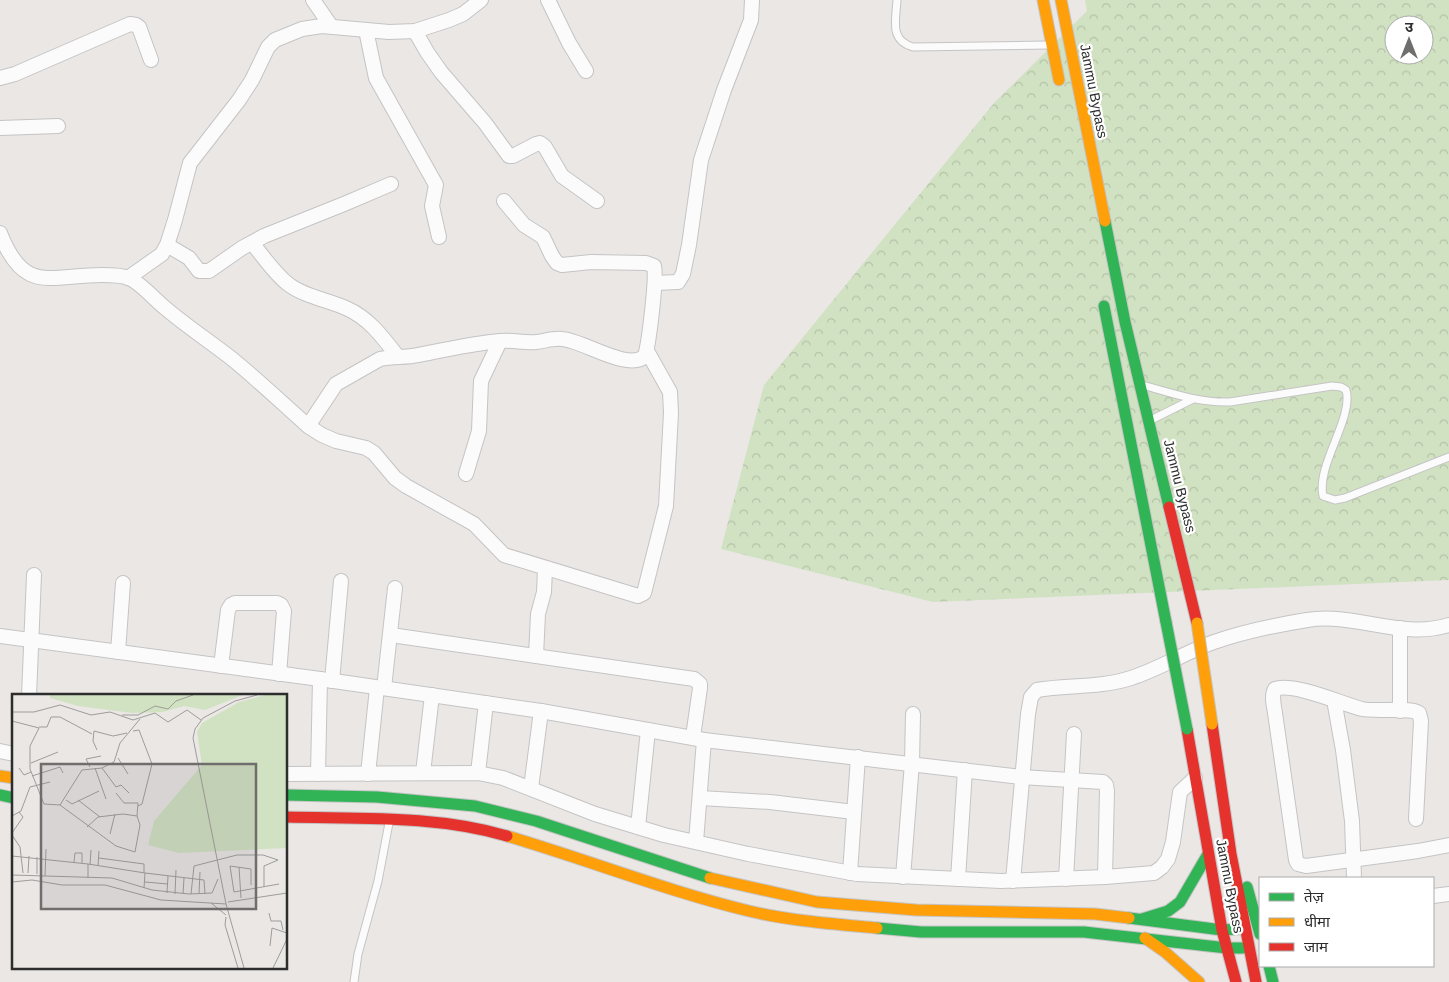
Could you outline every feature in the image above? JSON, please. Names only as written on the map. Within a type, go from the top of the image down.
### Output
[{"type":"main road","points":[[1043,0],[1062,95]]},
{"type":"main road","name":"Jammu Bypass","points":[[1061,0],[1124,322],[1197,623],[1225,822],[1244,929],[1256,982]]},
{"type":"main road","name":"Jammu Bypass","points":[[1103,300],[1187,729],[1222,930],[1236,982]]},
{"type":"main road","points":[[288,795],[377,797],[475,806],[536,821],[720,881],[817,902],[916,910],[1070,913],[1142,919],[1222,930],[1244,929]]},
{"type":"main road","points":[[288,817],[434,821],[487,830],[570,854],[670,888],[750,911],[807,922],[913,931],[1084,932],[1227,948],[1248,948]]},
{"type":"main road","points":[[1225,822],[1238,855],[1259,928]]},
{"type":"main road","points":[[1142,919],[1166,913],[1174,908],[1180,902],[1208,854]]},
{"type":"main road","points":[[1145,938],[1165,952],[1200,982]]},
{"type":"main road","points":[[1269,967],[1273,982]]},
{"type":"street","points":[[313,0],[331,26]]},
{"type":"street","points":[[128,278],[162,254],[175,220],[190,162],[239,100],[252,80],[268,48],[275,40],[302,28],[322,26],[389,32],[415,31],[463,14],[481,0]]},
{"type":"street","points":[[548,0],[569,43],[586,71]]},
{"type":"street","points":[[654,283],[678,282],[683,274],[701,160],[724,90],[751,20],[752,0]]},
{"type":"street","points":[[0,78],[15,74],[130,24],[139,27],[151,60]]},
{"type":"street","points":[[366,30],[376,78],[436,185],[432,206],[439,237]]},
{"type":"street","points":[[415,31],[441,72],[509,156],[518,154],[540,143],[545,147],[562,176],[597,201]]},
{"type":"street","points":[[0,128],[58,126]]},
{"type":"street","points":[[167,245],[189,258],[199,271],[206,272],[252,243],[391,184]]},
{"type":"street","points":[[308,426],[336,384],[380,359],[417,356],[473,344],[500,341],[534,342],[564,338],[616,358],[627,360],[643,359],[647,351],[654,266],[646,263],[590,262],[568,266],[557,263],[543,237],[524,225],[504,201]]},
{"type":"street","points":[[0,233],[14,260],[23,271],[32,276],[46,278],[115,275],[128,278],[231,359],[308,426],[336,441],[366,448],[374,453],[385,467],[406,486],[474,524],[504,555],[545,572],[638,596],[644,592],[666,506],[671,413],[670,392],[647,351]]},
{"type":"street","points":[[252,243],[289,285],[299,291],[349,309],[368,322],[398,357]]},
{"type":"street","points":[[466,474],[479,431],[479,389],[481,381],[500,341]]},
{"type":"street","points":[[536,656],[538,614],[544,592],[545,572]]},
{"type":"street","points":[[28,694],[34,575]]},
{"type":"street","points":[[318,774],[326,680],[341,581]]},
{"type":"street","points":[[118,652],[123,583]]},
{"type":"street","points":[[368,774],[380,688],[391,635],[395,588]]},
{"type":"street","points":[[221,666],[228,610],[231,605],[235,603],[277,604],[281,605],[284,611],[279,674]]},
{"type":"street","points":[[1013,881],[1021,777],[1030,697],[1037,690],[1100,684],[1130,678],[1213,642],[1306,620],[1337,618],[1420,631],[1449,625]]},
{"type":"street","points":[[1400,628],[1400,711]]},
{"type":"street","points":[[391,635],[694,679],[700,684],[700,798],[696,842]]},
{"type":"street","points":[[0,636],[541,711],[699,739],[1021,777],[1103,782],[1106,785],[1105,877]]},
{"type":"street","points":[[1416,819],[1420,716],[1417,711],[1362,709],[1285,688],[1275,689],[1273,692],[1296,860],[1301,866],[1354,860],[1449,845]]},
{"type":"street","points":[[423,774],[432,695]]},
{"type":"street","points":[[1334,700],[1352,821],[1354,877]]},
{"type":"street","points":[[478,774],[486,703]]},
{"type":"street","points":[[531,788],[541,711]]},
{"type":"street","points":[[903,877],[912,763],[913,714]]},
{"type":"street","points":[[638,827],[648,730]]},
{"type":"street","points":[[1066,879],[1070,779],[1074,734]]},
{"type":"street","points":[[850,873],[858,757]]},
{"type":"street","points":[[958,880],[965,770]]},
{"type":"street","points":[[288,774],[478,774],[503,778],[595,814],[638,827],[748,854],[850,873],[958,880],[1013,881],[1154,873],[1168,859],[1180,792],[1195,778]]},
{"type":"street","points":[[700,798],[770,802],[854,812]]},
{"type":"street","points":[[1434,896],[1449,894]]},
{"type":"lane","points":[[897,0],[896,32],[898,40],[904,45],[913,47],[1052,45]]},
{"type":"lane","points":[[1140,385],[1207,402],[1230,402],[1332,386],[1341,387],[1346,390],[1348,404],[1323,478],[1323,496],[1329,499],[1346,498],[1449,457]]},
{"type":"lane","points":[[1149,422],[1193,399]]},
{"type":"lane","points":[[354,982],[358,954],[378,881],[390,820]]},
{"type":"green space","points":[[1085,0],[1449,0],[1449,580],[933,602],[721,549],[764,385],[994,103],[1087,11]]},
{"type":"traffic: fast","points":[[1105,221],[1125,322],[1169,507]]},
{"type":"traffic: fast","points":[[1104,306],[1166,622]]},
{"type":"traffic: fast","points":[[1166,622],[1187,729]]},
{"type":"traffic: fast","points":[[0,795],[12,798]]},
{"type":"traffic: fast","points":[[288,795],[377,797],[475,806],[536,821],[710,878]]},
{"type":"traffic: fast","points":[[1142,919],[1168,911],[1180,902],[1208,854]]},
{"type":"traffic: fast","points":[[1247,887],[1259,930]]},
{"type":"traffic: fast","points":[[1129,918],[1222,930],[1238,929]]},
{"type":"traffic: fast","points":[[877,928],[921,932],[1084,932],[1227,948],[1243,948]]},
{"type":"traffic: fast","points":[[1269,967],[1273,982]]},
{"type":"traffic: slow","points":[[1043,0],[1059,80]]},
{"type":"traffic: slow","points":[[1061,0],[1105,221]]},
{"type":"traffic: slow","points":[[1197,623],[1212,724]]},
{"type":"traffic: slow","points":[[0,776],[12,778]]},
{"type":"traffic: slow","points":[[507,836],[658,885],[749,911],[797,920],[877,928]]},
{"type":"traffic: slow","points":[[710,878],[817,902],[916,910],[1095,914],[1129,918]]},
{"type":"traffic: slow","points":[[1145,938],[1165,952],[1199,982]]},
{"type":"traffic: jam","points":[[1169,507],[1197,623]]},
{"type":"traffic: jam","points":[[1212,724],[1231,854],[1256,982]]},
{"type":"traffic: jam","points":[[1187,729],[1222,930],[1236,982]]},
{"type":"traffic: jam","points":[[288,817],[425,821],[453,824],[507,836]]}]
